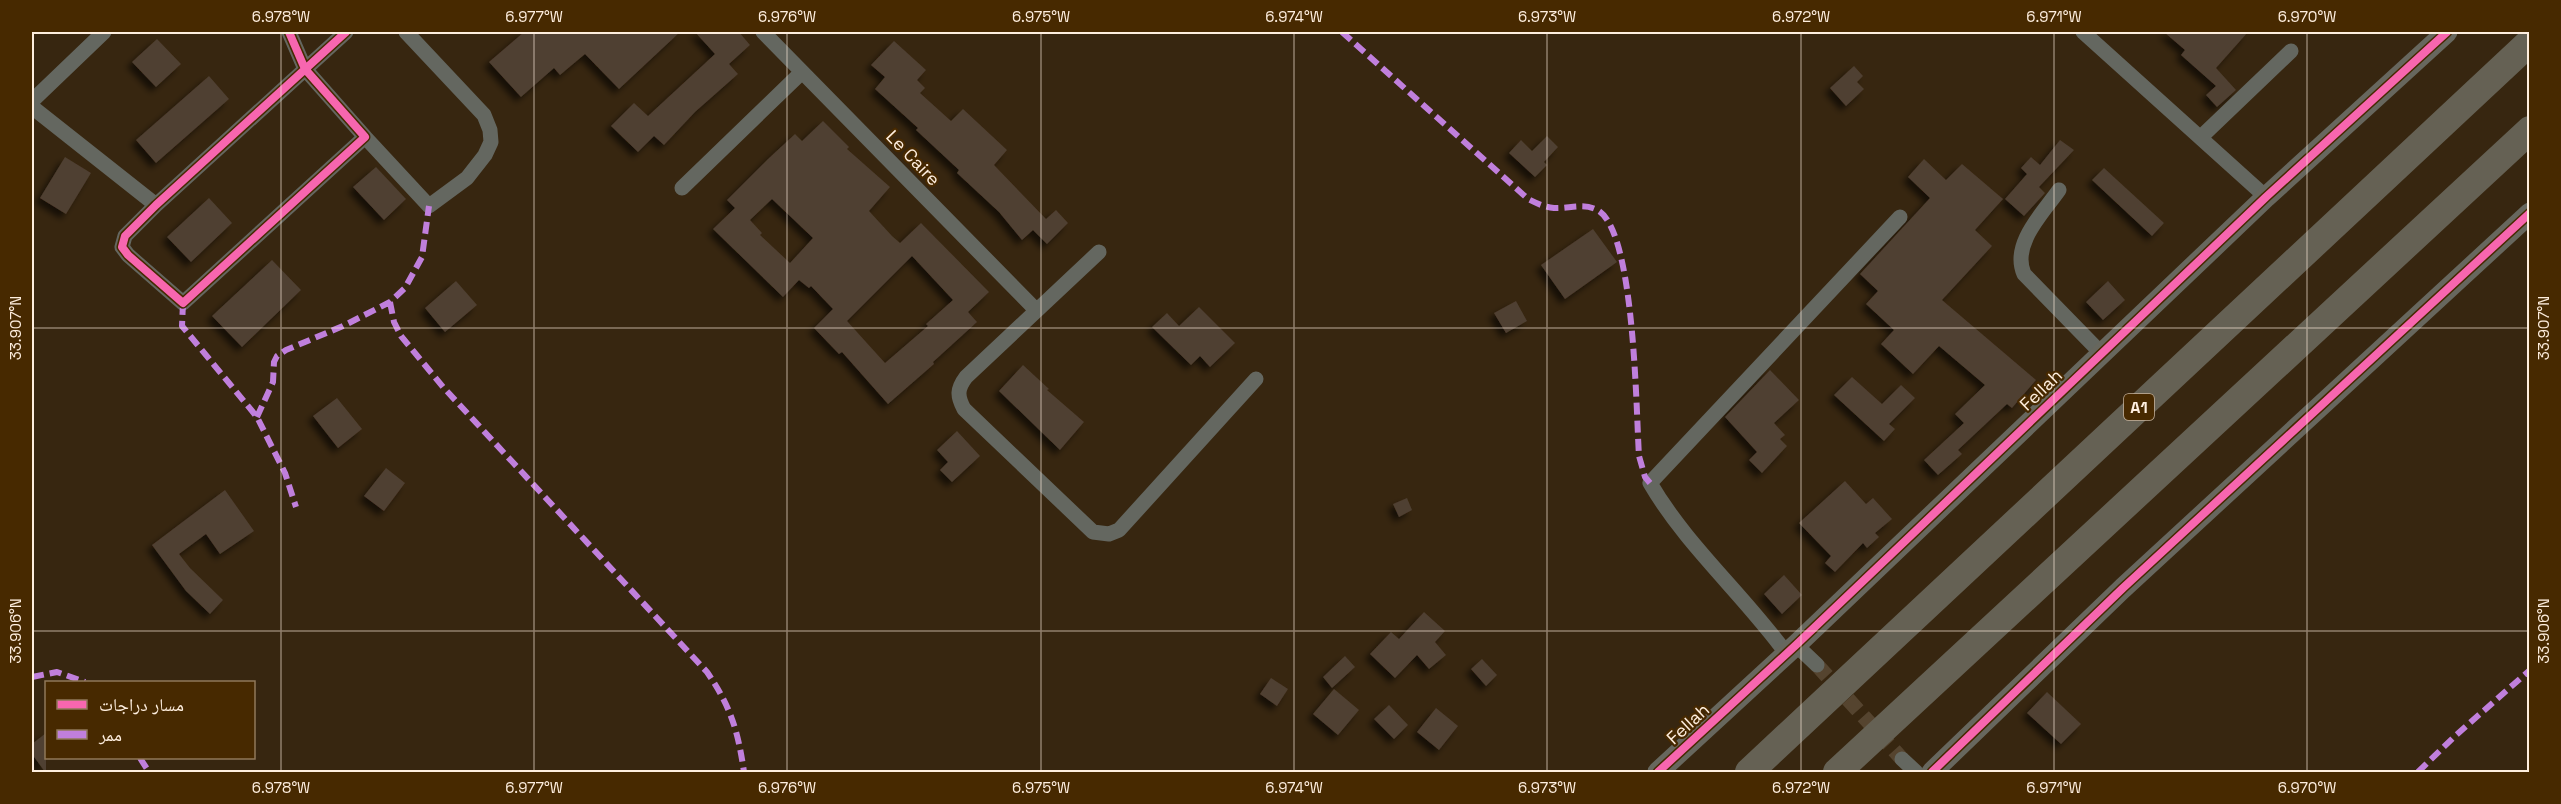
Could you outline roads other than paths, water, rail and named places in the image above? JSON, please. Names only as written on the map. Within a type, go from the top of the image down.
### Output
[{"type":"highway","name":"A1","points":[[1749,772],[2529,42]]},
{"type":"highway","points":[[1837,772],[2529,130]]},
{"type":"street","points":[[32,101],[104,32]]},
{"type":"street","points":[[289,32],[306,69],[429,206],[467,178],[485,155],[491,142],[484,115],[406,32]]},
{"type":"street","points":[[346,32],[156,205],[125,236],[122,247],[128,255],[183,303],[365,137]]},
{"type":"street","name":"Le Caire","points":[[763,32],[1036,310]]},
{"type":"street","points":[[2084,32],[2266,197]]},
{"type":"street","name":"Fellah","points":[[1658,772],[1791,649],[2266,197],[2447,32]]},
{"type":"street","points":[[2201,136],[2291,51]]},
{"type":"street","points":[[682,188],[802,72]]},
{"type":"street","points":[[32,107],[156,205]]},
{"type":"street","points":[[2059,190],[2022,245],[2020,265],[2024,274],[2102,354]]},
{"type":"street","points":[[1932,772],[2123,588],[2529,213]]},
{"type":"street","points":[[1816,666],[1791,649],[1750,606],[1678,525],[1650,483],[1900,217]]},
{"type":"street","points":[[1099,252],[966,377],[958,392],[964,409],[1093,531],[1100,534],[1119,530],[1256,379]]},
{"type":"street","points":[[1902,759],[1916,772]]},
{"type":"tunnel","points":[[1817,665],[1902,759]]}]
